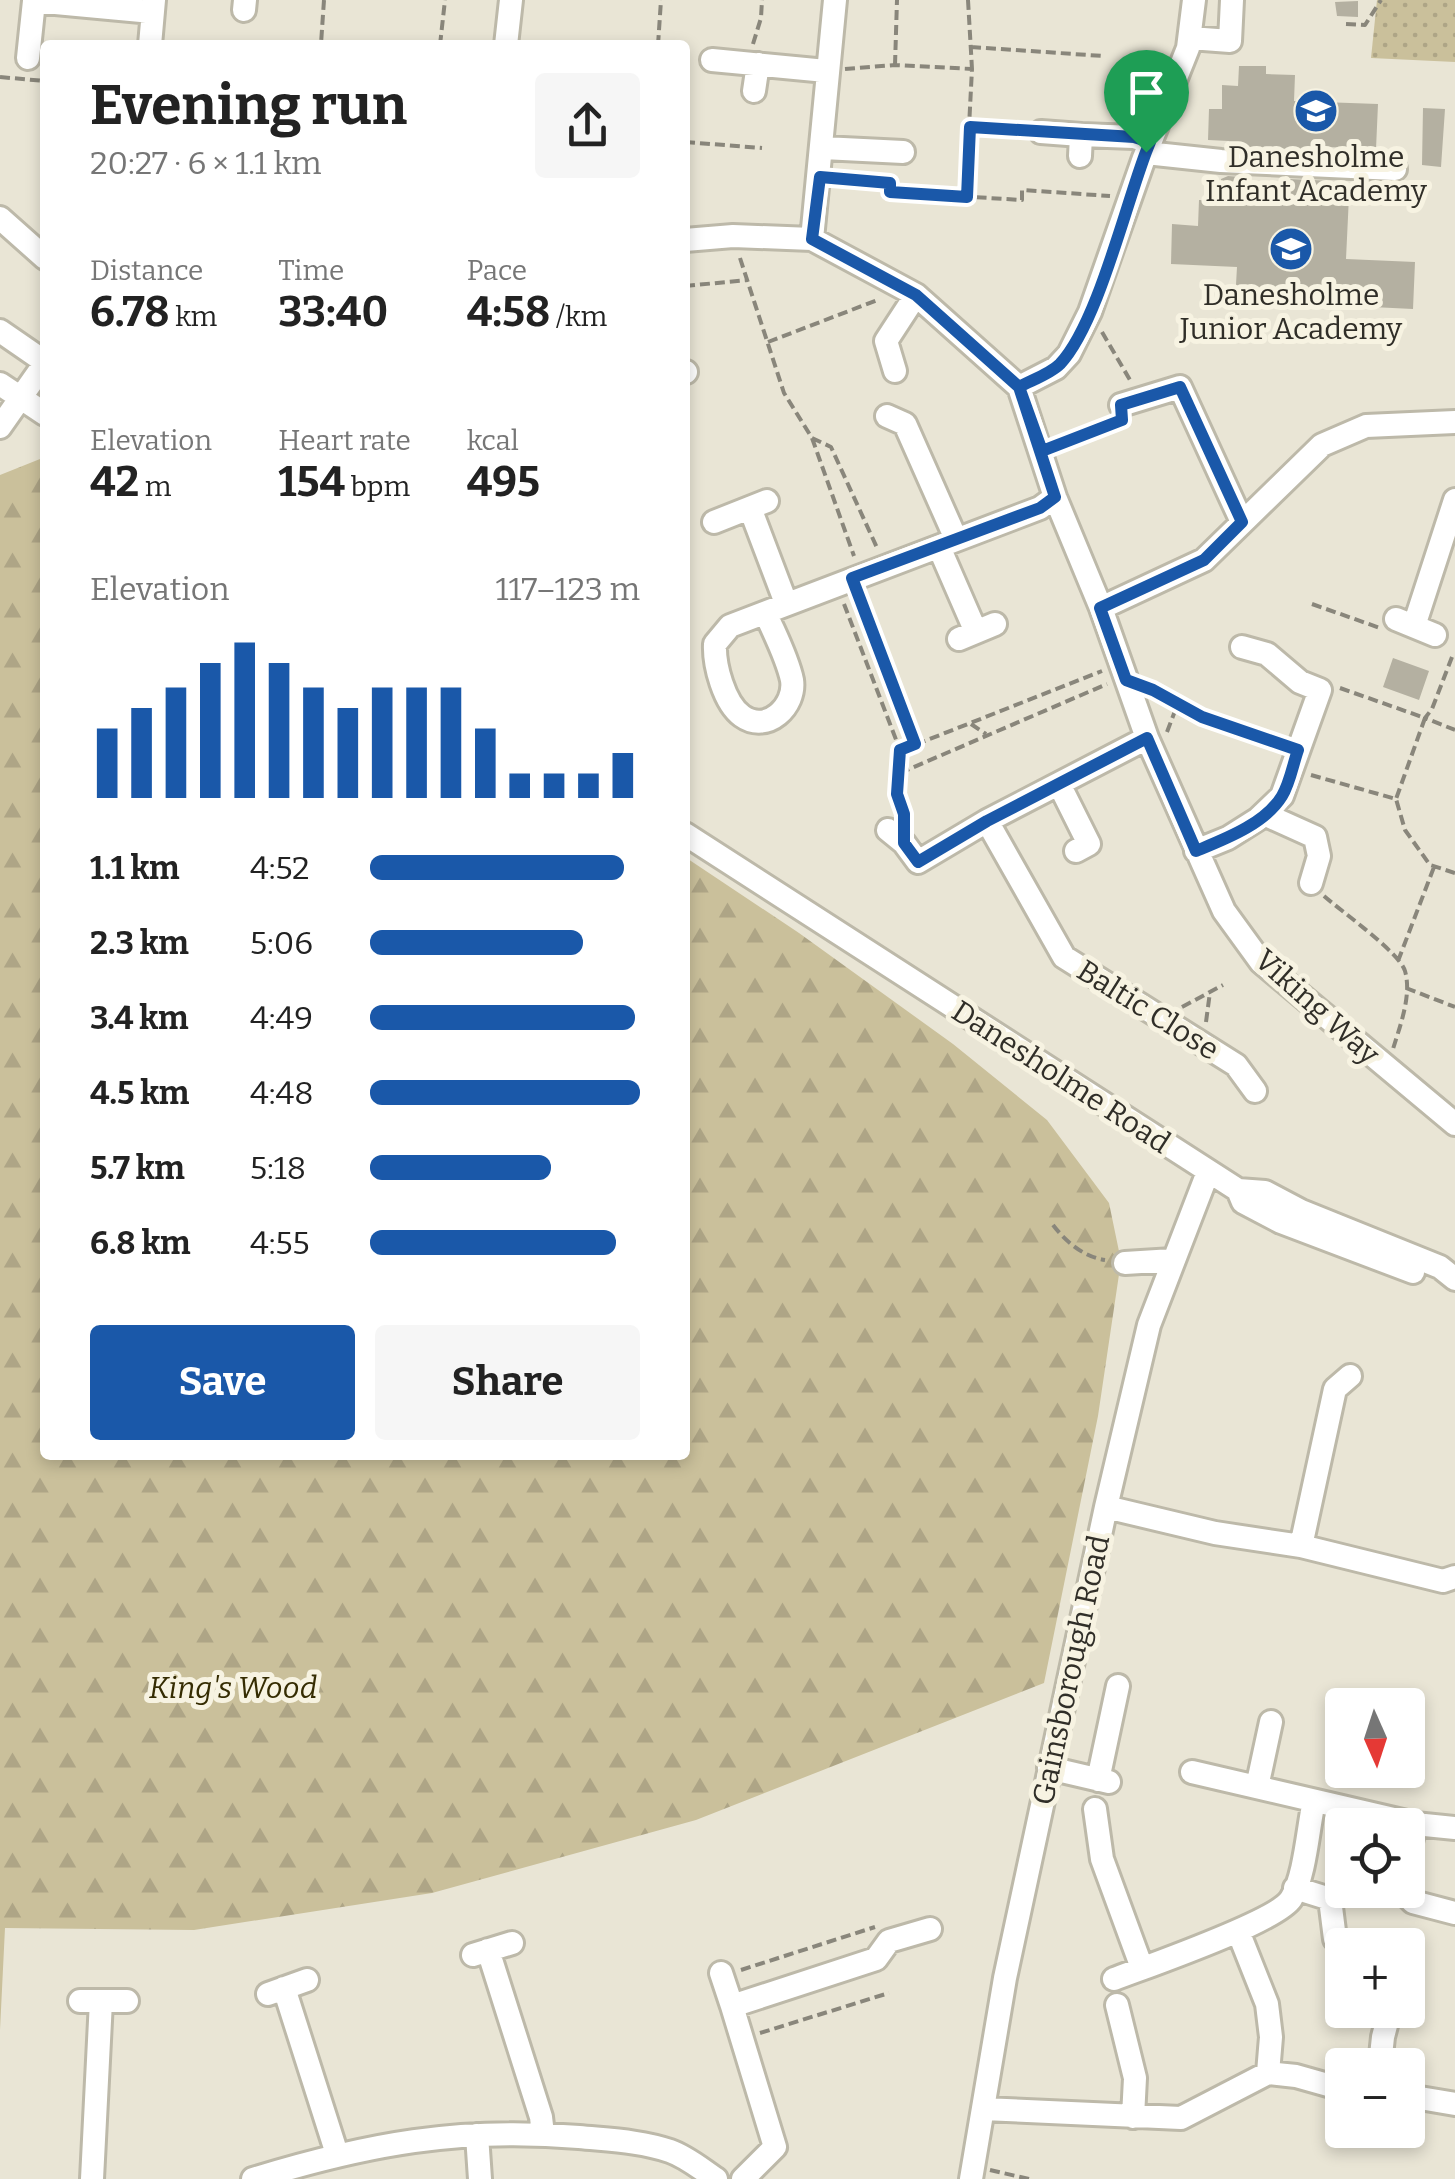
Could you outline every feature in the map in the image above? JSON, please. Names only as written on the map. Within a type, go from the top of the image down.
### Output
[{"type":"street","points":[[507,40],[512,0]]},
{"type":"street","points":[[812,239],[835,0]]},
{"type":"street","points":[[1019,387],[1056,368],[1069,354],[1090,312],[1190,38],[1194,0]]},
{"type":"street","points":[[1190,38],[1230,41],[1232,0]]},
{"type":"street","points":[[28,58],[34,1],[153,6],[150,40]]},
{"type":"street","points":[[712,60],[826,71]]},
{"type":"street","points":[[754,91],[755,64]]},
{"type":"street","points":[[1066,139],[1134,137],[1148,147],[1221,162],[1395,169]]},
{"type":"street","points":[[823,148],[903,152]]},
{"type":"street","points":[[0,218],[40,254]]},
{"type":"street","name":"Viking Way","points":[[690,240],[733,236],[812,239],[916,295],[1019,387],[1055,497],[1147,738],[1224,911],[1261,962],[1455,1124]]},
{"type":"street","points":[[896,371],[886,340],[916,295]]},
{"type":"street","points":[[0,331],[40,359]]},
{"type":"street","points":[[0,427],[40,371]]},
{"type":"street","points":[[1131,401],[1203,378]]},
{"type":"street","points":[[0,384],[40,411]]},
{"type":"street","points":[[1180,387],[1242,522]]},
{"type":"street","points":[[887,416],[905,424],[976,631]]},
{"type":"street","points":[[1100,608],[1204,560],[1322,446],[1366,426],[1455,422]]},
{"type":"street","points":[[714,522],[759,504],[776,608],[792,681],[792,694],[779,714],[770,719],[749,720],[733,707],[716,665],[714,644],[730,626],[776,608],[850,579],[1040,508],[1055,497]]},
{"type":"street","points":[[1410,628],[1455,500]]},
{"type":"street","points":[[1196,851],[1228,838],[1264,814],[1282,796],[1320,690],[1300,682],[1267,654],[1242,646]]},
{"type":"street","points":[[909,855],[987,821],[1147,738]]},
{"type":"street","points":[[1059,784],[1090,844],[1076,851]]},
{"type":"street","points":[[1264,814],[1315,837],[1319,856],[1310,883]]},
{"type":"street","name":"Baltic Close","points":[[987,821],[1064,957],[1236,1064],[1255,1091]]},
{"type":"street","name":"Danesholme Road","points":[[690,837],[1238,1190],[1265,1192],[1440,1267],[1455,1279]]},
{"type":"street","name":"Gainsborough Road","points":[[970,2179],[1005,1978],[1106,1507],[1150,1325],[1208,1172]]},
{"type":"street","points":[[1125,1262],[1173,1260]]},
{"type":"street","points":[[1301,1546],[1335,1389],[1350,1376]]},
{"type":"street","points":[[1106,1507],[1215,1533],[1301,1546],[1443,1581],[1455,1577]]},
{"type":"street","points":[[1049,1768],[1104,1781],[1118,1686]]},
{"type":"street","points":[[1257,1787],[1272,1722]]},
{"type":"street","points":[[1192,1772],[1344,1808]]},
{"type":"street","points":[[1114,1979],[1238,1931],[1288,1904],[1314,1801]]},
{"type":"street","points":[[1095,1809],[1102,1859],[1142,1968]]},
{"type":"street","points":[[1425,1825],[1455,1828]]},
{"type":"street","points":[[1295,1888],[1330,1899],[1334,1928]]},
{"type":"street","points":[[1425,1906],[1455,1913]]},
{"type":"street","points":[[732,2006],[876,1959],[886,1932],[930,1929]]},
{"type":"street","points":[[1238,1931],[1268,2004],[1268,2072]]},
{"type":"street","points":[[512,1943],[481,1952],[541,2117],[543,2134]]},
{"type":"street","points":[[722,1975],[775,2147],[743,2179]]},
{"type":"street","points":[[307,1980],[276,1991],[336,2154]]},
{"type":"street","points":[[92,2179],[90,2001],[127,2001]]},
{"type":"street","points":[[1117,2005],[1135,2078],[1133,2117]]},
{"type":"street","points":[[982,2109],[1181,2118],[1268,2072],[1325,2084]]},
{"type":"street","points":[[1425,2099],[1455,2104]]},
{"type":"street","points":[[254,2179],[336,2154],[435,2137],[543,2134],[641,2143],[672,2152],[716,2179]]},
{"type":"street","points":[[478,2135],[480,2179]]},
{"type":"path","points":[[321,40],[324,0]]},
{"type":"path","points":[[441,40],[445,0]]},
{"type":"path","points":[[658,40],[661,0]]},
{"type":"path","points":[[755,64],[762,0]]},
{"type":"path","points":[[895,65],[898,0]]},
{"type":"path","points":[[967,197],[972,69],[968,0]]},
{"type":"path","points":[[1346,24],[1365,25],[1380,0]]},
{"type":"path","points":[[970,47],[1103,56]]},
{"type":"path","points":[[826,71],[895,65],[972,69]]},
{"type":"path","points":[[0,77],[40,81]]},
{"type":"path","points":[[970,127],[1066,139]]},
{"type":"path","points":[[690,142],[762,148]]},
{"type":"path","points":[[820,177],[890,183],[890,192],[1022,200],[1022,190],[1130,198]]},
{"type":"path","points":[[733,236],[784,393],[812,438],[900,750],[897,794],[904,814],[909,855]]},
{"type":"path","points":[[690,286],[748,280]]},
{"type":"path","points":[[768,342],[887,296],[894,283]]},
{"type":"path","points":[[1042,451],[1122,420],[1131,401],[1090,312]]},
{"type":"path","points":[[812,438],[831,447],[885,566]]},
{"type":"path","points":[[850,579],[915,744]]},
{"type":"path","points":[[1312,604],[1410,628]]},
{"type":"path","points":[[1452,657],[1396,799],[1404,830],[1434,866],[1455,873]]},
{"type":"path","points":[[900,750],[1124,673],[1202,717],[1295,760],[1396,799]]},
{"type":"path","points":[[898,774],[1124,673]]},
{"type":"path","points":[[1320,690],[1324,682],[1455,730]]},
{"type":"path","points":[[971,724],[986,734]]},
{"type":"path","points":[[1398,961],[1434,866]]},
{"type":"path","points":[[1310,883],[1405,970],[1406,988],[1392,1054]]},
{"type":"path","points":[[1160,1018],[1223,986]]},
{"type":"path","points":[[1406,988],[1455,1007]]},
{"type":"path","points":[[1198,1042],[1204,1033],[1210,992]]},
{"type":"path","points":[[1053,1225],[1064,1239],[1093,1258],[1125,1262]]},
{"type":"path","points":[[722,1975],[886,1932]]},
{"type":"path","points":[[742,2038],[889,1993]]},
{"type":"path","points":[[999,2171],[1029,2179]]},
{"type":"green space","points":[[1377,0],[1455,0],[1455,62],[1371,58]]},
{"type":"green space","name":"King's Wood","points":[[40,459],[40,1460],[690,1460],[690,860],[953,1044],[1047,1120],[1109,1203],[1121,1261],[1098,1416],[1044,1683],[696,1820],[432,1893],[194,1930],[5,1928],[0,2030],[0,475]]},
{"type":"building","points":[[1358,1],[1358,17],[1337,16],[1335,2]]},
{"type":"building","points":[[1239,66],[1266,66],[1266,74],[1295,75],[1294,101],[1378,104],[1376,149],[1326,147],[1326,151],[1229,146],[1229,141],[1208,140],[1209,109],[1222,109],[1222,85],[1238,86]]},
{"type":"building","points":[[1423,108],[1445,109],[1441,167],[1422,165]]},
{"type":"building","points":[[1242,177],[1241,194],[1288,196],[1288,179],[1336,181],[1335,195],[1349,196],[1346,259],[1415,262],[1413,309],[1352,306],[1353,289],[1326,289],[1325,306],[1235,302],[1237,267],[1171,264],[1172,224],[1198,226],[1199,200],[1220,201],[1221,179]]},
{"type":"building","points":[[1393,658],[1429,671],[1419,700],[1383,687]]},
{"type":"place","name":"Danesholme Infant Academy","points":[[1316,111]]},
{"type":"place","name":"Danesholme Junior Academy","points":[[1291,249]]},
{"type":"route","points":[[1146,152],[1090,312],[1069,354],[1056,368],[1019,387],[1055,497],[1040,508],[852,578],[915,744],[900,750],[897,794],[904,814],[904,843],[918,862],[987,821],[1147,738],[1196,851],[1258,820],[1282,796],[1298,750],[1202,717],[1126,680],[1100,608],[1204,560],[1242,522],[1180,387],[1121,405],[1122,420],[1042,451],[1019,387],[916,295],[812,239],[820,177],[890,183],[890,192],[967,197],[970,127],[1134,137],[1150,142],[1146,152]]}]
